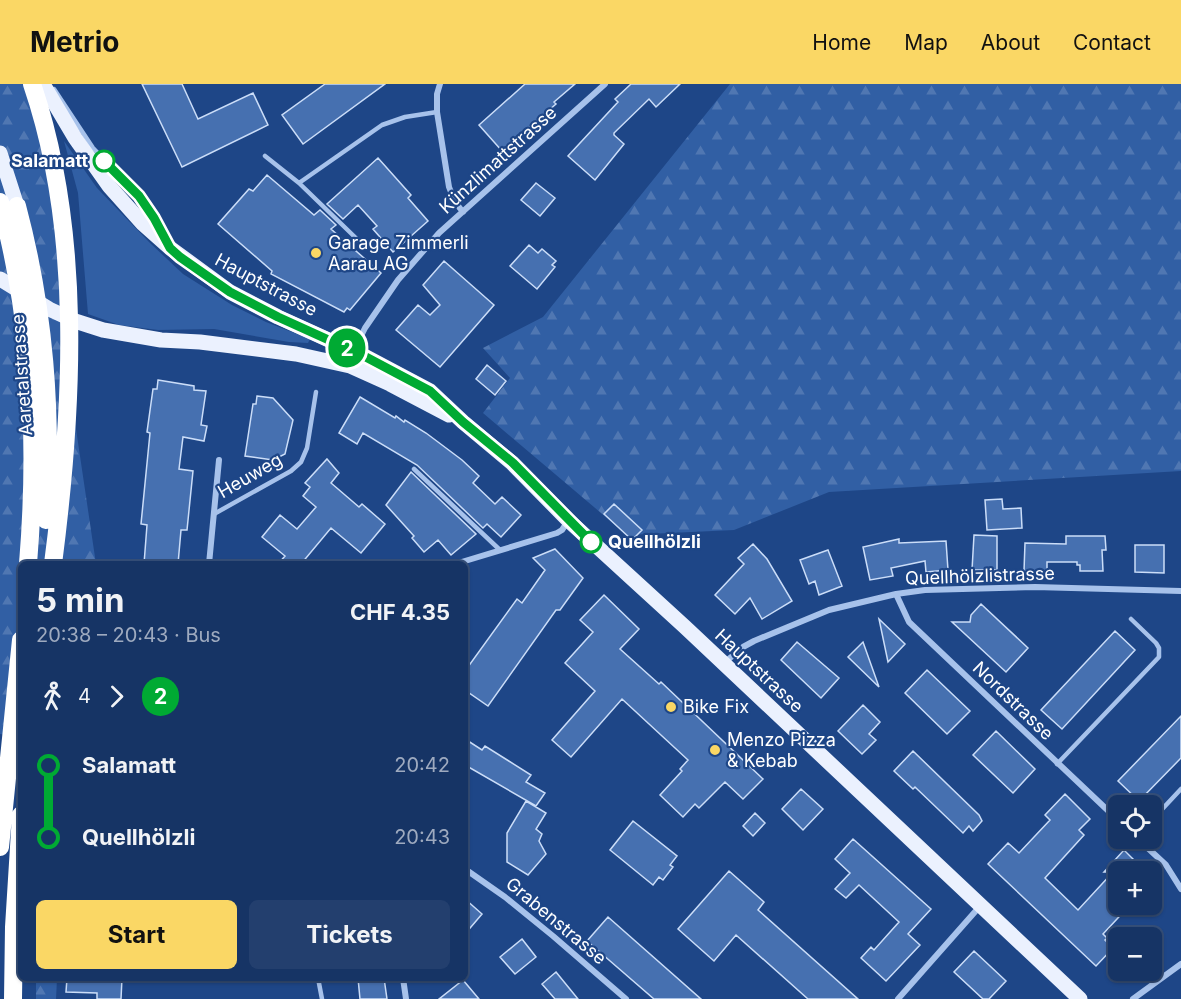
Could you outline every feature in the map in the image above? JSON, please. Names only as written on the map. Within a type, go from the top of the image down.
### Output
[{"type":"highway","points":[[32,84],[51,148],[60,196],[67,283],[69,382],[53,561]]},
{"type":"highway","name":"Aaretalstrasse","points":[[9,204],[13,256],[39,382],[48,463],[43,561]]},
{"type":"highway","name":"Aaretalstrasse","points":[[9,204],[31,264],[41,318],[28,561]]},
{"type":"highway","points":[[0,847],[18,670]]},
{"type":"highway","points":[[13,999],[18,863]]},
{"type":"main road","name":"Hauptstrasse","points":[[43,84],[75,138],[109,186],[143,224],[170,248],[230,292],[278,317],[354,351],[430,391],[513,463],[591,542],[724,663],[1080,999]]},
{"type":"main road","name":"Aaretalstrasse","points":[[0,153],[9,204]]},
{"type":"main road","name":"Hauptstrasse","points":[[0,279],[49,309],[103,330],[161,340],[200,342],[296,354],[350,366],[463,422]]},
{"type":"main road","points":[[350,366],[354,351]]},
{"type":"street","points":[[440,84],[437,112],[449,187],[455,202],[463,212]]},
{"type":"street","name":"Künzlimattstrasse","points":[[354,351],[364,328],[412,262],[439,233],[605,84]]},
{"type":"street","name":"Heuweg","points":[[210,561],[219,460]]},
{"type":"street","points":[[465,561],[557,533],[562,530],[568,520]]},
{"type":"street","name":"Quellhölzlistrasse","points":[[724,663],[742,647],[829,610],[896,594],[937,589],[1035,587],[1181,591]]},
{"type":"street","name":"Nordstrasse","points":[[896,594],[909,622],[1108,811]]},
{"type":"street","points":[[1148,849],[1166,866],[1181,889]]},
{"type":"street","name":"Grabenstrasse","points":[[468,871],[554,936],[626,999]]},
{"type":"street","points":[[898,999],[981,905]]},
{"type":"street","points":[[1133,999],[1181,964]]},
{"type":"street","points":[[403,981],[406,999]]},
{"type":"lane","points":[[51,84],[93,147],[139,196],[170,248]]},
{"type":"lane","points":[[299,183],[382,125],[405,117],[437,112]]},
{"type":"lane","points":[[265,156],[299,183],[360,242]]},
{"type":"lane","name":"Heuweg","points":[[214,514],[291,471],[301,462],[307,448],[316,392]]},
{"type":"lane","points":[[414,469],[500,550]]},
{"type":"lane","points":[[1057,764],[1159,657],[1159,648],[1156,643],[1131,619]]},
{"type":"lane","points":[[1162,809],[1181,789]]},
{"type":"lane","points":[[319,981],[322,999]]},
{"type":"green space","points":[[0,84],[32,84],[51,148],[69,382],[96,561],[18,561],[18,737],[0,734]]},
{"type":"green space","name":"Quellhölzli","points":[[730,84],[1181,84],[1181,471],[829,492],[734,530],[627,535],[483,413],[510,378],[483,348],[543,317]]},
{"type":"green space","points":[[64,141],[97,188],[183,274],[232,305],[266,322],[310,339],[308,343],[289,342],[214,329],[158,330],[119,325],[88,314],[78,193]]},
{"type":"green space","points":[[36,981],[57,981],[56,999],[36,999]]},
{"type":"building","points":[[142,84],[182,84],[198,119],[253,93],[268,125],[182,167]]},
{"type":"building","points":[[325,84],[385,84],[303,144],[282,115]]},
{"type":"building","points":[[525,84],[575,84],[554,102],[556,104],[502,151],[479,125]]},
{"type":"building","points":[[631,84],[680,84],[656,107],[649,99],[614,133],[624,144],[595,180],[568,156],[618,102],[615,99]]},
{"type":"building","points":[[378,158],[411,195],[408,198],[428,221],[393,252],[373,229],[377,226],[358,205],[343,219],[327,204]]},
{"type":"building","points":[[267,175],[314,215],[320,210],[336,225],[331,229],[381,273],[350,310],[347,308],[344,312],[271,274],[272,271],[218,224],[249,189],[253,191]]},
{"type":"building","points":[[536,183],[555,198],[540,216],[521,200]]},
{"type":"building","points":[[529,245],[538,253],[542,249],[556,261],[552,265],[555,267],[537,289],[510,266]]},
{"type":"building","points":[[444,261],[494,305],[440,367],[396,330],[418,305],[430,315],[440,305],[423,285]]},
{"type":"building","points":[[487,365],[506,381],[495,395],[476,379]]},
{"type":"building","points":[[158,380],[194,386],[194,390],[206,391],[201,425],[207,426],[204,441],[183,437],[179,469],[193,471],[187,530],[181,530],[178,561],[144,561],[147,525],[141,524],[150,433],[147,432],[153,389],[157,389]]},
{"type":"building","points":[[257,396],[273,398],[293,420],[285,454],[273,460],[245,456],[253,404],[256,404]]},
{"type":"building","points":[[360,397],[426,433],[479,476],[473,483],[495,504],[502,497],[521,515],[501,537],[487,524],[483,528],[417,465],[363,433],[357,444],[339,433]]},
{"type":"building","points":[[327,459],[339,473],[331,483],[359,507],[362,504],[385,524],[361,553],[331,528],[304,561],[281,561],[285,556],[262,537],[280,515],[297,529],[316,507],[303,496],[310,487],[305,483]]},
{"type":"building","points":[[411,472],[476,534],[451,555],[438,540],[424,552],[412,538],[414,536],[386,505]]},
{"type":"building","points":[[1002,499],[1003,509],[1021,508],[1022,528],[987,530],[985,500]]},
{"type":"building","points":[[614,504],[642,530],[632,540],[604,514]]},
{"type":"building","points":[[974,535],[997,536],[997,570],[972,570]]},
{"type":"building","points":[[1066,536],[1105,536],[1106,550],[1102,550],[1103,571],[1080,571],[1080,565],[1077,565],[1077,562],[1047,562],[1047,571],[1024,571],[1025,543],[1066,544]]},
{"type":"building","points":[[899,539],[899,543],[946,541],[948,570],[926,572],[925,561],[891,568],[893,576],[870,580],[863,547]]},
{"type":"building","points":[[753,544],[767,559],[792,601],[762,619],[750,598],[735,614],[715,595],[744,564],[738,558]]},
{"type":"building","points":[[1135,545],[1164,545],[1164,573],[1135,572]]},
{"type":"building","points":[[555,549],[583,578],[560,610],[556,610],[488,706],[468,692],[468,667],[517,599],[522,603],[545,570],[533,558]]},
{"type":"building","points":[[828,550],[842,586],[819,595],[815,581],[809,584],[800,560]]},
{"type":"building","points":[[604,595],[639,629],[620,649],[659,684],[661,682],[763,779],[743,799],[725,782],[699,808],[695,804],[683,817],[660,795],[682,771],[680,769],[688,760],[622,699],[571,757],[552,740],[595,691],[565,663],[593,632],[580,620]]},
{"type":"building","points":[[981,604],[1028,648],[1006,672],[952,622],[970,622],[971,615]]},
{"type":"building","points":[[879,619],[905,644],[888,662]]},
{"type":"building","points":[[1115,631],[1135,650],[1062,729],[1041,710]]},
{"type":"building","points":[[797,642],[839,678],[821,698],[781,660]]},
{"type":"building","points":[[863,642],[879,687],[848,657]]},
{"type":"building","points":[[927,670],[970,711],[947,734],[905,693]]},
{"type":"building","points":[[863,705],[880,722],[869,734],[876,740],[862,754],[838,731]]},
{"type":"building","points":[[1181,716],[1181,758],[1145,795],[1133,795],[1118,781]]},
{"type":"building","points":[[996,731],[1035,769],[1013,793],[973,755]]},
{"type":"building","points":[[468,741],[482,750],[485,746],[531,775],[526,782],[545,793],[536,806],[468,767]]},
{"type":"building","points":[[913,751],[979,815],[982,821],[973,831],[969,826],[963,833],[915,787],[913,789],[894,771]]},
{"type":"building","points":[[801,789],[823,809],[803,830],[782,809]]},
{"type":"building","points":[[1065,794],[1090,819],[1079,830],[1084,835],[1045,878],[1078,910],[1108,877],[1108,915],[1121,915],[1103,934],[1107,938],[1105,940],[1108,943],[1108,953],[1096,966],[988,864],[1008,843],[1019,853],[1050,820],[1045,815]]},
{"type":"building","points":[[526,801],[546,813],[536,829],[542,834],[539,841],[546,854],[528,875],[507,862],[507,833]]},
{"type":"building","points":[[755,813],[765,823],[753,836],[743,826]]},
{"type":"building","points":[[633,821],[677,856],[670,865],[673,867],[663,880],[659,877],[653,885],[610,850]]},
{"type":"building","points":[[853,839],[931,909],[908,934],[920,945],[886,981],[861,958],[871,947],[874,950],[899,922],[859,885],[846,898],[835,889],[850,873],[835,859]]},
{"type":"building","points":[[1124,850],[1135,861],[1114,861]]},
{"type":"building","points":[[729,871],[764,902],[758,910],[858,999],[808,999],[736,935],[714,961],[678,929]]},
{"type":"building","points":[[468,902],[482,914],[468,930]]},
{"type":"building","points":[[608,917],[701,999],[654,999],[587,941]]},
{"type":"building","points":[[522,939],[536,957],[515,974],[500,957]]},
{"type":"building","points":[[974,951],[1006,981],[989,999],[983,999],[954,972]]},
{"type":"building","points":[[556,972],[578,999],[555,999],[542,984]]},
{"type":"building","points":[[67,981],[122,981],[121,999],[97,999],[97,993],[66,992]]},
{"type":"building","points":[[358,981],[384,981],[387,999],[360,999]]},
{"type":"building","points":[[464,981],[479,999],[439,999]]},
{"type":"bus line","name":"2","points":[[104,161],[139,196],[170,248],[180,257],[230,292],[278,317],[364,356],[430,391],[513,463],[591,542]]},
{"type":"place","name":"Salamatt","points":[[104,161]]},
{"type":"place","name":"Garage Zimmerli Aarau AG","points":[[316,253]]},
{"type":"place","name":"Quellhölzli","points":[[591,542]]},
{"type":"place","name":"Bike Fix","points":[[671,707]]},
{"type":"place","name":"Menzo Pizza & Kebab","points":[[715,750]]}]
